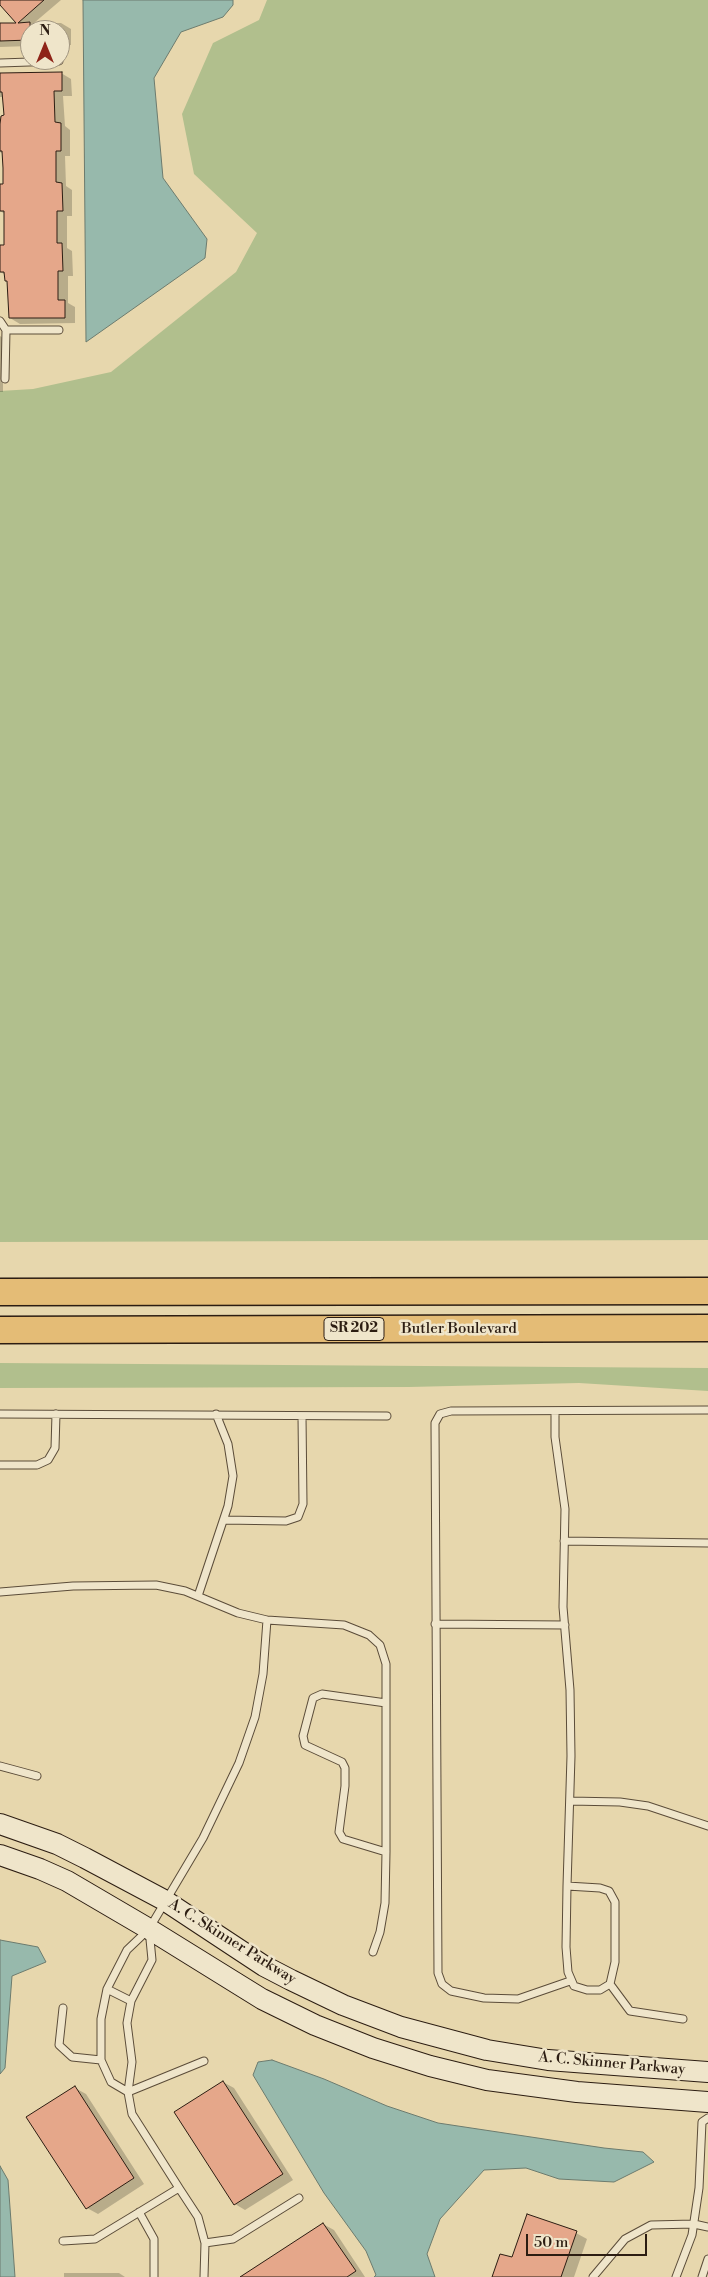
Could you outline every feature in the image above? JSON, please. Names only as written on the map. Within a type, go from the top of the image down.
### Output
[{"type":"highway","points":[[0,1292],[708,1291]]},
{"type":"highway","name":"Butler Boulevard","points":[[0,1330],[708,1328]]},
{"type":"main road","name":"A. C. Skinner Parkway","points":[[0,1824],[57,1844],[164,1900],[270,1969],[326,1997],[401,2027],[487,2050],[548,2060],[708,2072]]},
{"type":"main road","name":"A. C. Skinner Parkway","points":[[0,1855],[67,1881],[149,1929],[234,1983],[271,2003],[344,2037],[400,2057],[458,2074],[531,2087],[708,2102]]},
{"type":"lane","points":[[0,63],[20,62]]},
{"type":"lane","points":[[0,321],[6,330],[5,379]]},
{"type":"lane","points":[[6,330],[59,330]]},
{"type":"lane","points":[[570,1981],[543,1992],[518,1999],[484,1998],[451,1990],[442,1984],[438,1973],[435,1423],[440,1414],[451,1411],[708,1410]]},
{"type":"lane","points":[[554,1411],[565,1509],[563,1607],[570,1690],[570,1801],[567,1886],[566,1947],[570,1981],[574,1986],[587,1990],[600,1990],[610,1984],[615,1962],[615,1902],[609,1891],[600,1888],[567,1886]]},
{"type":"lane","points":[[0,1414],[387,1416]]},
{"type":"lane","points":[[0,1464],[36,1464],[48,1460],[55,1448],[56,1414]]},
{"type":"lane","points":[[198,1596],[224,1520],[234,1476],[228,1444],[216,1414]]},
{"type":"lane","points":[[224,1520],[286,1521],[298,1517],[303,1504],[302,1416]]},
{"type":"lane","points":[[564,1541],[708,1543]]},
{"type":"lane","points":[[0,1592],[73,1586],[156,1585],[186,1590],[238,1614],[267,1620],[344,1625],[369,1635],[380,1645],[386,1664],[385,1903],[380,1932],[373,1952]]},
{"type":"lane","points":[[128,2092],[112,2082],[101,2060],[101,2019],[107,1989],[127,1950],[149,1929],[164,1900],[203,1838],[239,1763],[255,1717],[262,1674],[267,1620]]},
{"type":"lane","points":[[435,1624],[565,1624]]},
{"type":"lane","points":[[386,1703],[322,1694],[313,1698],[303,1736],[305,1745],[342,1762],[345,1768],[345,1786],[339,1832],[343,1839],[386,1852]]},
{"type":"lane","points":[[0,1766],[38,1776]]},
{"type":"lane","points":[[570,1801],[620,1802],[648,1806],[708,1826]]},
{"type":"lane","points":[[149,1929],[152,1960],[131,2000],[127,2023],[132,2062],[128,2092],[132,2114],[198,2217],[205,2243],[204,2277]]},
{"type":"lane","points":[[610,1984],[630,2011],[683,2019]]},
{"type":"lane","points":[[107,1989],[131,2000]]},
{"type":"lane","points":[[62,2008],[59,2045],[72,2057],[101,2060]]},
{"type":"lane","points":[[128,2092],[204,2061]]},
{"type":"lane","points":[[676,2277],[692,2235],[699,2188],[702,2122],[708,2118]]},
{"type":"lane","points":[[63,2241],[95,2239],[179,2188]]},
{"type":"lane","points":[[205,2243],[233,2239],[299,2198]]},
{"type":"lane","points":[[139,2212],[154,2239],[154,2277]]},
{"type":"lane","points":[[593,2277],[625,2239],[652,2225],[694,2224],[708,2227]]},
{"type":"lane","points":[[702,2277],[708,2259]]},
{"type":"green space","points":[[267,0],[708,0],[708,1240],[0,1242],[0,391],[33,389],[111,372],[236,272],[257,233],[194,174],[182,114],[213,43],[259,20]]},
{"type":"green space","points":[[0,1363],[708,1368],[708,1391],[579,1383],[409,1387],[0,1388]]},
{"type":"shaded area","points":[[83,0],[233,0],[233,5],[223,17],[181,32],[154,78],[163,178],[207,239],[205,258],[86,342]]},
{"type":"shaded area","points":[[0,1940],[38,1947],[46,1962],[12,1976],[5,2068],[0,2074]]},
{"type":"shaded area","points":[[272,2060],[324,2079],[387,2106],[438,2123],[604,2148],[643,2152],[654,2162],[614,2182],[559,2179],[526,2168],[484,2170],[440,2219],[427,2254],[435,2277],[374,2277],[376,2275],[366,2251],[324,2193],[253,2075],[258,2062]]},
{"type":"shaded area","points":[[0,2166],[8,2180],[15,2277],[0,2277]]},
{"type":"building","points":[[0,0],[44,0],[18,23],[20,23],[20,40],[0,41],[0,23],[16,23],[0,5]]},
{"type":"building","points":[[62,72],[62,91],[54,91],[55,122],[61,123],[61,151],[56,151],[56,182],[62,183],[63,211],[57,211],[57,243],[62,243],[63,271],[58,271],[58,300],[65,300],[65,318],[9,318],[7,281],[5,281],[4,272],[0,272],[0,245],[4,245],[4,211],[0,211],[0,184],[3,184],[3,168],[2,151],[0,151],[0,124],[1,116],[4,115],[2,92],[0,92],[0,73]]},
{"type":"building","points":[[223,2081],[283,2174],[234,2205],[174,2112]]},
{"type":"building","points":[[75,2086],[134,2178],[86,2209],[26,2117]]},
{"type":"building","points":[[527,2214],[577,2231],[561,2277],[492,2277],[500,2254],[512,2257]]},
{"type":"building","points":[[323,2223],[356,2271],[347,2277],[240,2277]]}]
